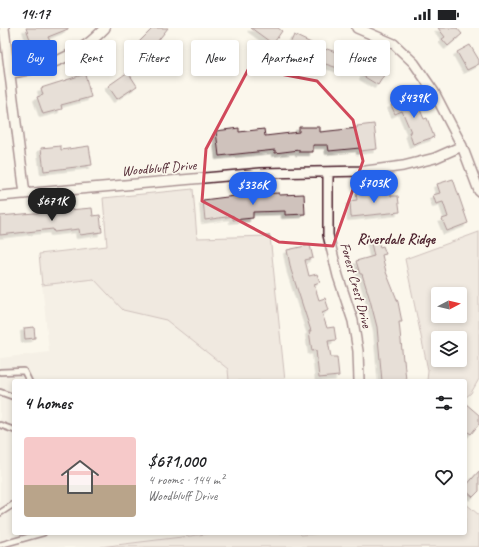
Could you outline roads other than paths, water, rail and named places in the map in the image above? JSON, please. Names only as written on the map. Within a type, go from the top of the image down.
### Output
[{"type":"street","points":[[4,28],[25,194]]},
{"type":"street","points":[[10,73],[28,71],[56,61],[86,45],[105,28]]},
{"type":"street","points":[[357,28],[394,44],[414,63],[434,92],[462,146],[479,191]]},
{"type":"street","name":"Woodbluff Drive","points":[[0,196],[261,173],[366,172],[404,166],[435,158],[462,146]]},
{"type":"street","name":"Forest Crest Drive","points":[[328,172],[328,235],[338,276],[353,321],[358,351],[360,379]]},
{"type":"lane","points":[[0,372],[24,370],[29,379]]},
{"type":"lane","points":[[0,392],[12,396]]},
{"type":"lane","points":[[0,425],[12,429]]},
{"type":"lane","points":[[0,513],[12,505]]},
{"type":"lane","points":[[0,545],[36,535]]},
{"type":"district","name":"Riverdale Ridge","points":[[396,239]]}]
